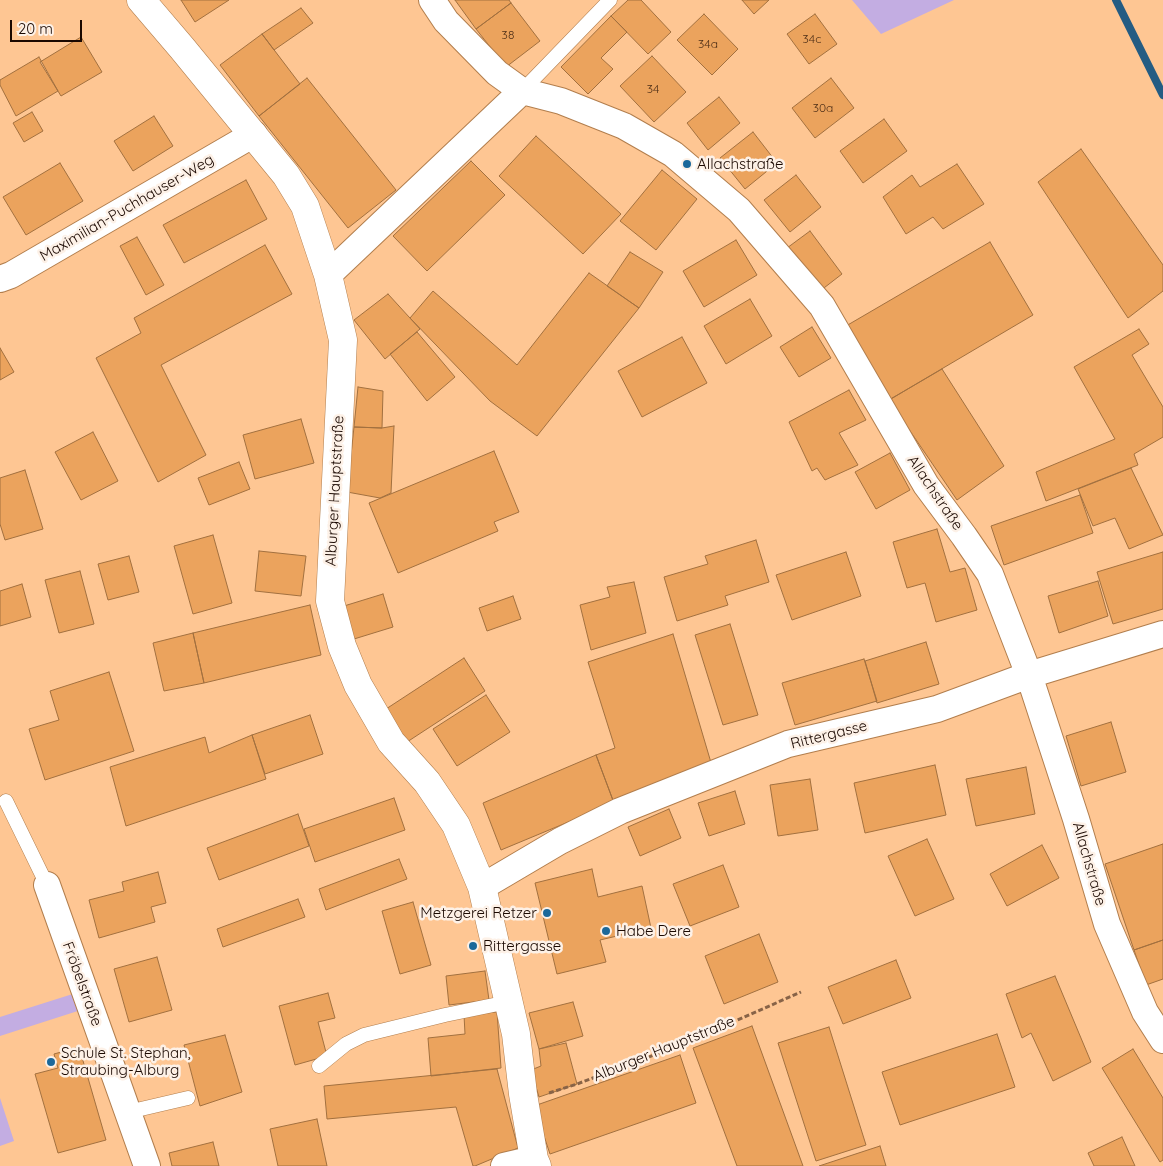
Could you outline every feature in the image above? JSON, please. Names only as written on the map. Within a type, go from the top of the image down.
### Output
[{"type":"street","name":"Alburger Hauptstraße","points":[[141,0],[254,134],[286,175],[305,206],[328,275],[343,340],[330,601],[342,646],[358,685],[391,742],[427,782],[456,826],[482,887],[516,1034],[524,1101],[535,1162]]},
{"type":"street","name":"Allachstraße","points":[[432,0],[446,21],[491,67],[522,90],[560,101],[624,126],[673,154],[739,210],[822,306],[926,485],[990,574],[1029,675],[1076,819],[1107,924],[1145,1012],[1163,1040]]},
{"type":"street","points":[[328,275],[522,90]]},
{"type":"street","name":"Maximilian-Puchhauser-Weg","points":[[0,279],[11,275],[254,134]]},
{"type":"street","name":"Rittergasse","points":[[482,887],[560,841],[620,811],[788,744],[937,709],[1029,675],[1163,634]]},
{"type":"street","name":"Fröbelstraße","points":[[47,885],[147,1166]]},
{"type":"street","points":[[504,1166],[535,1162]]},
{"type":"lane","points":[[522,90],[610,0]]},
{"type":"lane","points":[[6,801],[47,885]]},
{"type":"lane","points":[[319,1066],[346,1044],[364,1035],[508,1002]]},
{"type":"lane","points":[[128,1112],[188,1098]]},
{"type":"path","name":"Alburger Hauptstraße","points":[[524,1101],[576,1084],[683,1044],[802,992]]},
{"type":"shaded area","points":[[852,0],[954,0],[881,34]]},
{"type":"shaded area","points":[[79,992],[84,1009],[0,1036],[0,1017]]},
{"type":"shaded area","points":[[0,1098],[14,1141],[0,1146]]},
{"type":"building","points":[[181,0],[229,0],[195,22]]},
{"type":"building","points":[[455,0],[509,0],[511,3],[476,29]]},
{"type":"building","points":[[628,0],[641,0],[671,32],[648,54],[611,16]]},
{"type":"building","points":[[742,0],[769,0],[754,14]]},
{"type":"building","points":[[511,3],[540,41],[506,67],[476,29]]},
{"type":"building","points":[[301,8],[313,23],[274,50],[262,34]]},
{"type":"building","points":[[704,14],[738,49],[712,75],[677,40]]},
{"type":"building","points":[[815,14],[837,44],[809,64],[787,34]]},
{"type":"building","points":[[611,16],[627,32],[601,58],[613,69],[588,94],[561,67]]},
{"type":"building","points":[[262,34],[300,84],[259,116],[220,65]]},
{"type":"building","points":[[81,37],[102,72],[61,96],[40,62]]},
{"type":"building","points":[[652,56],[686,92],[654,122],[620,86]]},
{"type":"building","points":[[39,57],[58,91],[16,116],[0,85],[0,80]]},
{"type":"building","points":[[307,78],[396,190],[348,228],[259,116]]},
{"type":"building","points":[[831,78],[854,108],[815,138],[792,108]]},
{"type":"building","points":[[719,97],[740,123],[708,150],[687,123]]},
{"type":"building","points":[[32,112],[43,131],[24,142],[13,123]]},
{"type":"building","points":[[154,116],[173,146],[133,171],[114,141]]},
{"type":"building","points":[[884,119],[907,151],[863,183],[840,151]]},
{"type":"building","points":[[753,132],[777,163],[745,189],[720,158]]},
{"type":"building","points":[[536,136],[621,214],[583,254],[499,176]]},
{"type":"building","points":[[1081,149],[1163,265],[1163,291],[1128,318],[1038,182]]},
{"type":"building","points":[[471,161],[505,195],[427,271],[393,236]]},
{"type":"building","points":[[60,163],[83,201],[26,235],[3,197]]},
{"type":"building","points":[[957,164],[984,204],[943,229],[933,217],[906,234],[883,197],[912,175],[920,187]]},
{"type":"building","points":[[662,170],[697,199],[656,250],[620,221]]},
{"type":"building","points":[[796,175],[821,207],[790,232],[764,200]]},
{"type":"building","points":[[246,180],[267,219],[184,263],[163,225]]},
{"type":"building","points":[[810,231],[842,274],[820,291],[787,248]]},
{"type":"building","points":[[137,237],[164,285],[146,295],[120,246]]},
{"type":"building","points":[[736,240],[757,275],[704,307],[683,271]]},
{"type":"building","points":[[990,242],[1033,315],[889,400],[846,326]]},
{"type":"building","points":[[265,245],[292,294],[161,365],[206,455],[158,482],[96,358],[141,333],[134,318]]},
{"type":"building","points":[[630,252],[663,272],[639,308],[607,286]]},
{"type":"building","points":[[589,273],[639,308],[537,436],[490,401],[410,318],[433,291],[517,365]]},
{"type":"building","points":[[388,294],[420,329],[385,359],[354,320]]},
{"type":"building","points":[[750,299],[772,336],[726,364],[704,326]]},
{"type":"building","points":[[812,327],[831,358],[799,377],[780,347]]},
{"type":"building","points":[[1139,329],[1149,344],[1132,355],[1163,407],[1163,437],[1134,454],[1138,465],[1046,501],[1036,472],[1115,439],[1074,367]]},
{"type":"building","points":[[417,332],[455,377],[427,401],[390,354]]},
{"type":"building","points":[[682,337],[707,383],[642,417],[618,371]]},
{"type":"building","points":[[0,348],[14,372],[0,380]]},
{"type":"building","points":[[942,369],[1004,466],[957,500],[889,400]]},
{"type":"building","points":[[358,387],[383,391],[382,428],[354,427]]},
{"type":"building","points":[[849,390],[866,420],[839,433],[858,465],[825,480],[817,468],[812,471],[789,422]]},
{"type":"building","points":[[301,419],[314,463],[255,479],[243,435]]},
{"type":"building","points":[[394,426],[391,493],[380,498],[347,492],[354,427],[382,428]]},
{"type":"building","points":[[93,432],[118,481],[81,500],[55,452]]},
{"type":"building","points":[[494,451],[519,512],[494,522],[498,531],[398,573],[369,503]]},
{"type":"building","points":[[890,453],[910,490],[876,509],[855,472]]},
{"type":"building","points":[[239,462],[250,489],[209,505],[198,478]]},
{"type":"building","points":[[1131,468],[1163,535],[1129,549],[1115,518],[1093,526],[1078,489]]},
{"type":"building","points":[[25,470],[43,529],[5,540],[0,524],[0,478]]},
{"type":"building","points":[[1080,495],[1093,533],[1004,565],[991,526]]},
{"type":"building","points":[[937,529],[950,572],[965,568],[977,610],[936,622],[925,583],[907,588],[893,542]]},
{"type":"building","points":[[213,535],[232,603],[193,614],[174,546]]},
{"type":"building","points":[[756,540],[769,582],[725,596],[728,605],[677,621],[664,577],[708,564],[705,556]]},
{"type":"building","points":[[259,551],[306,556],[301,596],[255,591]]},
{"type":"building","points":[[846,552],[861,596],[792,620],[776,575]]},
{"type":"building","points":[[1163,552],[1163,609],[1113,624],[1097,572]]},
{"type":"building","points":[[129,556],[139,592],[108,600],[98,564]]},
{"type":"building","points":[[80,571],[94,624],[59,633],[45,580]]},
{"type":"building","points":[[1098,581],[1108,616],[1059,633],[1048,596]]},
{"type":"building","points":[[634,582],[646,633],[591,650],[580,605],[610,597],[607,587]]},
{"type":"building","points":[[22,584],[31,617],[0,626],[0,591]]},
{"type":"building","points":[[383,594],[393,627],[354,639],[344,606]]},
{"type":"building","points":[[513,596],[521,619],[487,631],[479,608]]},
{"type":"building","points":[[310,605],[321,655],[204,683],[193,633]]},
{"type":"building","points":[[730,624],[758,715],[723,725],[695,635]]},
{"type":"building","points":[[193,633],[204,683],[164,691],[153,643]]},
{"type":"building","points":[[673,634],[712,766],[614,803],[596,755],[615,748],[588,662]]},
{"type":"building","points":[[926,642],[939,684],[877,703],[865,661]]},
{"type":"building","points":[[464,658],[485,691],[407,742],[386,709]]},
{"type":"building","points":[[864,659],[877,701],[795,725],[782,683]]},
{"type":"building","points":[[109,672],[134,751],[45,780],[29,729],[59,720],[50,691]]},
{"type":"building","points":[[486,695],[510,732],[457,766],[433,729]]},
{"type":"building","points":[[310,715],[323,754],[265,774],[252,735]]},
{"type":"building","points":[[1111,722],[1126,772],[1081,786],[1066,736]]},
{"type":"building","points":[[252,735],[266,779],[126,826],[110,767],[205,737],[209,753]]},
{"type":"building","points":[[596,755],[614,803],[501,850],[483,803]]},
{"type":"building","points":[[935,765],[946,815],[865,833],[854,783]]},
{"type":"building","points":[[1026,767],[1035,814],[976,826],[966,779]]},
{"type":"building","points":[[810,779],[818,830],[778,836],[770,785]]},
{"type":"building","points":[[735,791],[745,824],[709,836],[698,803]]},
{"type":"building","points":[[394,798],[405,830],[315,862],[304,829]]},
{"type":"building","points":[[669,809],[681,838],[640,856],[628,827]]},
{"type":"building","points":[[298,814],[309,846],[219,880],[207,848]]},
{"type":"building","points":[[927,839],[954,899],[915,916],[888,856]]},
{"type":"building","points":[[1163,844],[1163,940],[1134,950],[1105,864]]},
{"type":"building","points":[[1042,845],[1059,878],[1007,906],[990,874]]},
{"type":"building","points":[[399,859],[407,879],[326,910],[319,889]]},
{"type":"building","points":[[723,865],[739,907],[690,926],[673,884]]},
{"type":"building","points":[[592,869],[598,897],[642,886],[651,928],[600,940],[606,962],[557,974],[535,883]]},
{"type":"building","points":[[158,872],[166,903],[151,907],[155,922],[99,938],[89,900],[124,891],[122,882]]},
{"type":"building","points":[[298,899],[305,917],[223,947],[217,929]]},
{"type":"building","points":[[413,902],[431,965],[400,974],[382,911]]},
{"type":"building","points":[[759,934],[778,982],[724,1004],[705,956]]},
{"type":"building","points":[[1163,940],[1163,979],[1146,985],[1134,950]]},
{"type":"building","points":[[157,957],[172,1010],[129,1022],[114,969]]},
{"type":"building","points":[[896,960],[911,998],[843,1024],[828,987]]},
{"type":"building","points":[[485,971],[489,1000],[449,1005],[446,976]]},
{"type":"building","points":[[1055,976],[1091,1062],[1053,1081],[1031,1033],[1022,1038],[1006,994]]},
{"type":"building","points":[[328,993],[335,1018],[318,1022],[327,1056],[295,1065],[279,1006]]},
{"type":"building","points":[[573,1002],[583,1036],[539,1049],[529,1013]]},
{"type":"building","points":[[497,1012],[501,1068],[431,1076],[428,1038],[465,1034],[464,1015]]},
{"type":"building","points":[[752,1026],[803,1166],[737,1166],[693,1048]]},
{"type":"building","points":[[829,1027],[866,1145],[816,1161],[778,1043]]},
{"type":"building","points":[[997,1034],[1015,1087],[900,1125],[882,1072]]},
{"type":"building","points":[[225,1035],[242,1092],[200,1106],[184,1045]]},
{"type":"building","points":[[566,1043],[577,1084],[539,1097],[531,1070],[541,1066],[539,1049]]},
{"type":"building","points":[[79,1047],[106,1140],[58,1153],[35,1074],[58,1068],[54,1054]]},
{"type":"building","points":[[1133,1049],[1163,1098],[1163,1160],[1160,1162],[1102,1068]]},
{"type":"building","points":[[680,1055],[696,1103],[550,1154],[534,1106]]},
{"type":"building","points":[[497,1069],[518,1148],[475,1166],[473,1166],[456,1107],[327,1119],[324,1086]]},
{"type":"building","points":[[317,1119],[327,1166],[278,1166],[270,1129]]},
{"type":"building","points":[[1122,1137],[1135,1166],[1094,1166],[1088,1153]]},
{"type":"building","points":[[213,1142],[219,1166],[172,1166],[169,1153]]},
{"type":"building","points":[[880,1146],[886,1166],[819,1166]]},
{"type":"waterway","points":[[1116,0],[1163,95]]},
{"type":"place","name":"Allachstraße","points":[[687,164]]},
{"type":"place","name":"Metzgerei Retzer","points":[[547,913]]},
{"type":"place","name":"Habe Dere","points":[[606,931]]},
{"type":"place","name":"Rittergasse","points":[[473,946]]},
{"type":"place","name":"Schule St. Stephan, Straubing-Alburg","points":[[51,1062]]}]
